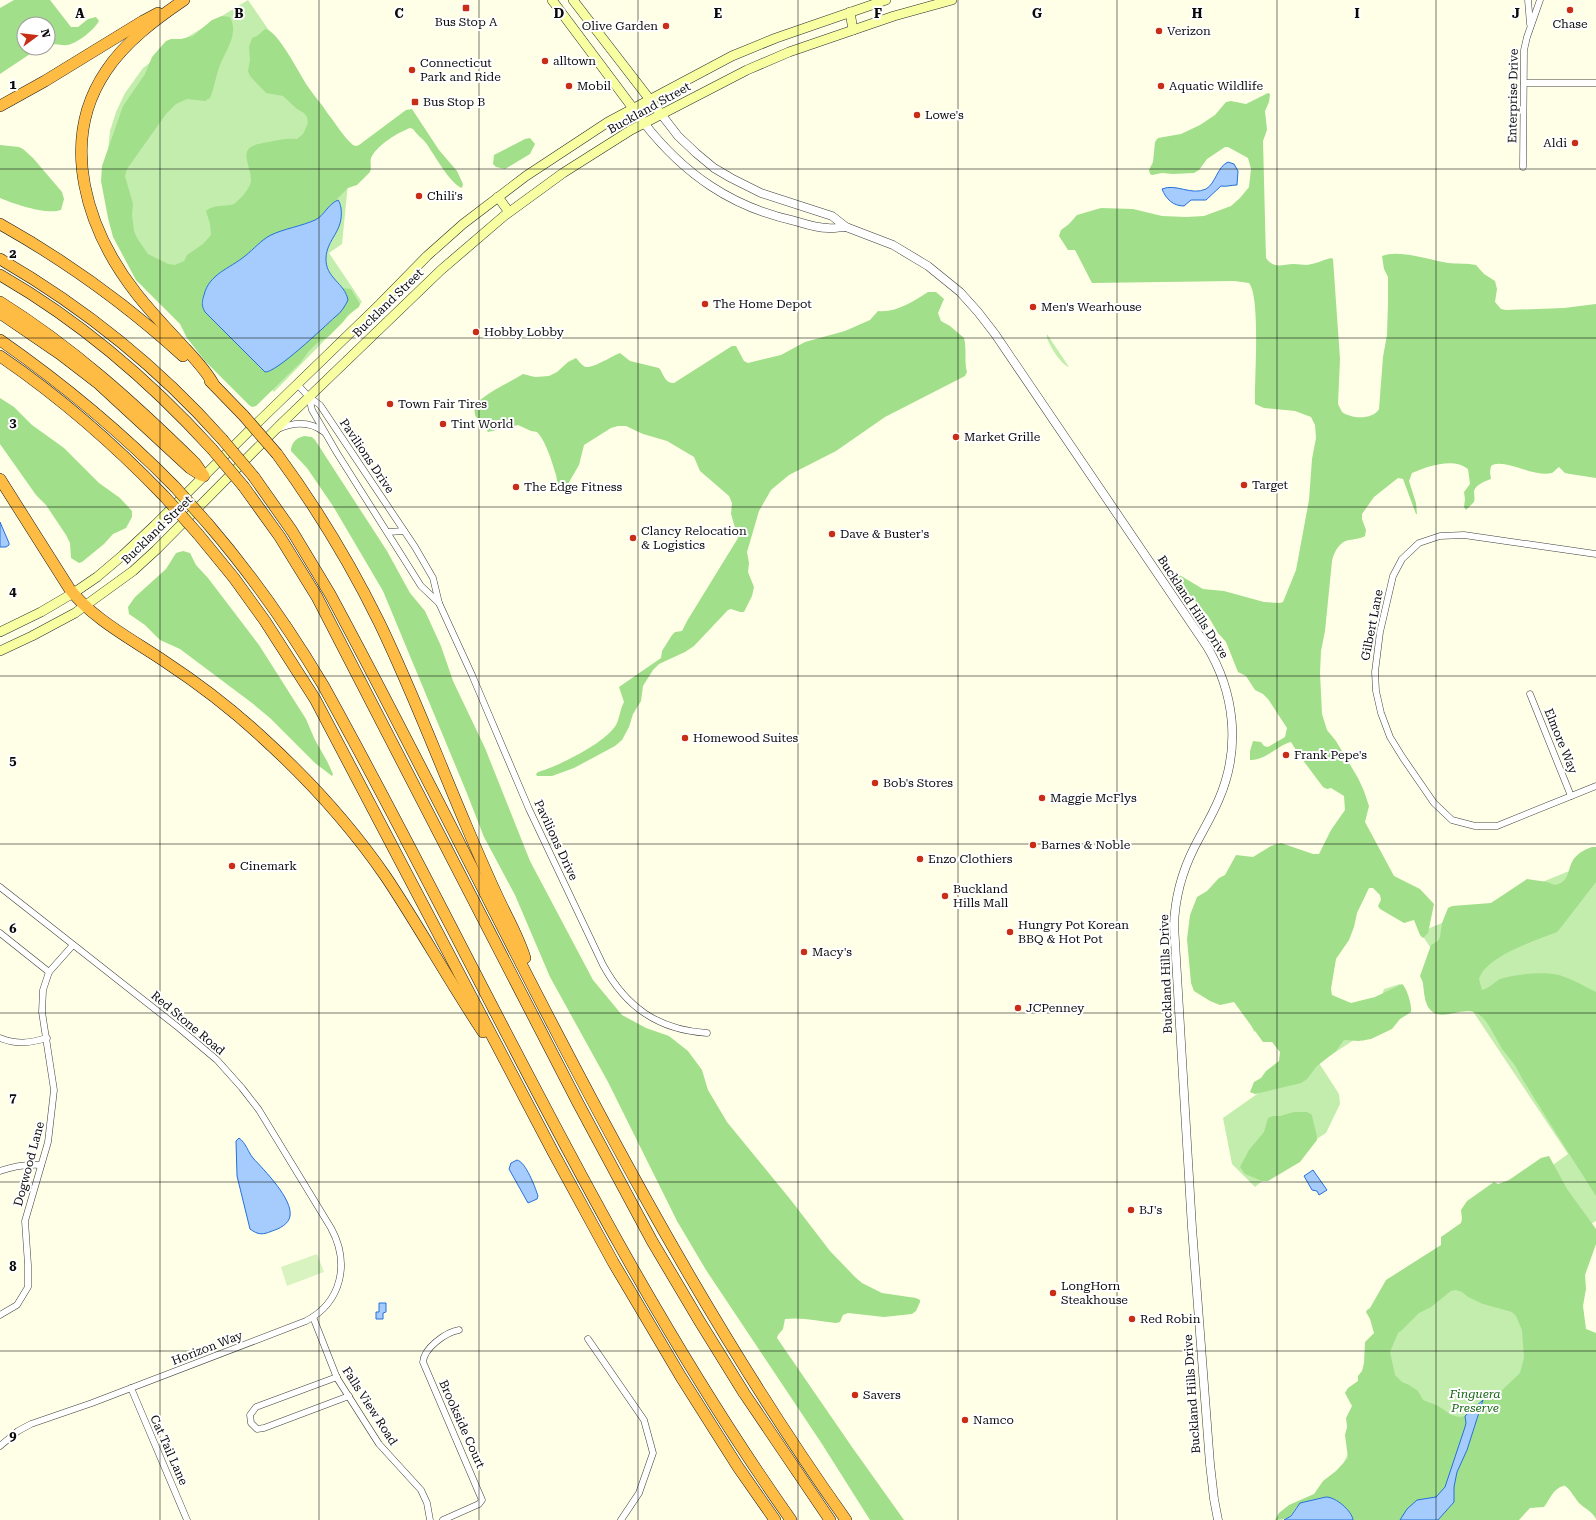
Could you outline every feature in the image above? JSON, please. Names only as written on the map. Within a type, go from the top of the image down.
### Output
[{"type":"highway","points":[[0,106],[45,82],[143,21],[183,1]]},
{"type":"highway","points":[[183,1],[134,38],[117,55],[105,71],[93,94],[84,120],[81,142],[82,169],[84,189],[96,223],[107,248],[121,272],[142,301],[202,367],[214,385]]},
{"type":"highway","points":[[0,224],[55,256],[110,295],[154,330],[214,385],[244,416],[276,454],[310,501],[352,571],[378,621],[404,677],[479,857],[520,942],[532,983]]},
{"type":"highway","points":[[0,259],[62,298],[124,345],[169,384],[222,439],[254,477],[292,531],[325,584],[634,1180],[690,1278],[772,1410],[846,1520]]},
{"type":"highway","points":[[0,275],[54,309],[117,356],[164,399],[212,449],[244,487],[280,537],[317,597],[575,1096],[652,1241],[744,1393],[830,1520]]},
{"type":"highway","points":[[0,302],[56,340],[121,392],[195,463],[204,476]]},
{"type":"highway","points":[[0,313],[60,354],[99,384],[190,468],[204,476]]},
{"type":"highway","points":[[0,340],[51,376],[105,421],[144,456],[175,487],[208,524],[262,591],[292,635],[323,685],[622,1251],[671,1335],[716,1407],[791,1520]]},
{"type":"highway","points":[[0,356],[91,426],[131,463],[165,497],[198,534],[266,620],[312,693],[595,1230],[646,1320],[719,1437],[774,1520]]},
{"type":"highway","points":[[0,479],[73,594],[85,606],[185,675],[223,704],[274,748],[320,794],[359,840],[389,882],[469,1011],[513,1076]]},
{"type":"main road","points":[[552,0],[644,123]]},
{"type":"main road","points":[[573,0],[661,114]]},
{"type":"main road","name":"Buckland Street","points":[[0,632],[73,594],[97,577],[123,555],[427,256],[463,224],[561,151],[633,108],[746,49],[886,0]]},
{"type":"main road","name":"Buckland Street","points":[[0,651],[46,629],[85,606],[120,581],[145,560],[275,430],[440,270],[483,232],[581,161],[644,123],[747,70],[782,55],[838,35],[909,11],[952,0]]},
{"type":"main road","points":[[850,12],[853,30]]},
{"type":"main road","points":[[498,197],[509,212]]},
{"type":"main road","points":[[204,476],[217,489]]},
{"type":"street","name":"Enterprise Drive","points":[[1528,0],[1530,26]]},
{"type":"street","name":"Enterprise Drive","points":[[1523,167],[1524,50],[1530,26],[1540,0]]},
{"type":"street","points":[[1524,83],[1596,83]]},
{"type":"street","name":"Buckland Hills Drive","points":[[661,114],[678,136],[696,153],[714,168],[731,178],[761,193],[832,216],[846,227],[886,241],[920,260],[953,285],[978,312],[1086,467],[1206,645],[1217,664],[1228,696],[1233,730],[1229,768],[1219,799],[1186,866],[1177,897],[1174,925],[1192,1228],[1209,1456],[1218,1520]]},
{"type":"street","name":"Buckland Hills Drive","points":[[644,123],[685,167],[715,190],[731,199],[760,211],[827,229],[846,227]]},
{"type":"street","name":"Pavilions Drive","points":[[297,384],[309,397],[320,405],[404,530],[433,578],[439,603],[472,675],[535,823],[610,977],[626,999],[652,1019],[680,1029],[707,1033]]},
{"type":"street","name":"Pavilions Drive","points":[[309,397],[312,410],[421,586],[439,603]]},
{"type":"street","name":"Pavilions Drive","points":[[275,430],[290,425],[304,424],[316,427],[327,434]]},
{"type":"street","points":[[388,532],[404,530]]},
{"type":"street","name":"Gilbert Lane","points":[[1596,554],[1464,536],[1440,536],[1419,544],[1402,559],[1393,576],[1380,632],[1375,672],[1376,691],[1381,713],[1390,737],[1434,803],[1452,820],[1475,826],[1497,826],[1596,786]]},
{"type":"street","name":"Elmore Way","points":[[1530,694],[1571,796]]},
{"type":"street","name":"Red Stone Road","points":[[0,887],[179,1028],[217,1060],[242,1088],[268,1124],[321,1212]]},
{"type":"street","points":[[0,933],[49,972]]},
{"type":"street","name":"Dogwood Lane","points":[[0,1315],[17,1305],[28,1287],[25,1221],[48,1142],[54,1090],[42,1012],[43,990],[49,972],[73,945]]},
{"type":"street","points":[[0,1038],[13,1043],[34,1042],[47,1038]]},
{"type":"street","points":[[0,1171],[15,1166],[29,1164],[42,1165]]},
{"type":"street","name":"Horizon Way","points":[[0,1446],[13,1434],[31,1424],[130,1388],[313,1317],[322,1309],[332,1296],[338,1282],[341,1268],[341,1256],[337,1242],[321,1212]]},
{"type":"street","name":"Falls View Road","points":[[313,1317],[337,1377],[379,1444],[419,1488],[426,1501],[430,1520]]},
{"type":"street","name":"Brookside Court","points":[[443,1520],[478,1505],[482,1500],[424,1362],[424,1356],[443,1336],[458,1330]]},
{"type":"street","points":[[588,1339],[644,1420],[653,1453],[640,1493],[621,1520]]},
{"type":"street","points":[[337,1377],[256,1407],[250,1415],[251,1423],[255,1428],[264,1428],[349,1396]]},
{"type":"street","name":"Cat Tail Lane","points":[[130,1388],[187,1520]]},
{"type":"green space","points":[[14,0],[50,0],[71,27],[78,27],[88,19],[96,17],[99,21],[90,32],[76,42],[64,45],[56,44],[56,16],[16,16],[16,56],[27,56],[0,74],[0,8]]},
{"type":"green space","points":[[248,0],[362,165],[349,174],[342,244],[329,253],[362,302],[274,392],[138,247],[108,152],[110,131],[116,112],[125,93],[143,68],[168,49]]},
{"type":"green space","points":[[222,16],[230,17],[233,24],[232,38],[220,64],[210,98],[205,101],[187,99],[176,104],[166,114],[127,169],[125,176],[133,204],[132,215],[134,231],[148,254],[168,264],[175,265],[184,261],[187,255],[203,244],[211,235],[210,224],[206,211],[216,206],[234,204],[243,196],[250,185],[251,179],[246,156],[248,149],[259,144],[284,139],[297,139],[303,134],[308,123],[307,117],[304,113],[297,109],[283,96],[266,93],[250,76],[248,71],[250,60],[249,47],[252,38],[257,36],[265,29],[270,31],[276,37],[310,90],[353,145],[359,145],[406,110],[412,109],[439,150],[457,171],[463,184],[462,188],[452,181],[426,143],[413,129],[410,128],[394,136],[379,147],[371,158],[370,172],[357,185],[348,188],[317,219],[271,235],[206,287],[201,303],[205,312],[261,369],[335,318],[347,295],[342,288],[351,289],[360,304],[359,307],[348,315],[329,336],[317,343],[301,362],[256,406],[252,407],[205,361],[187,338],[180,324],[136,280],[113,237],[101,181],[102,166],[123,106],[145,74],[152,57],[166,41],[193,36],[212,20]]},
{"type":"green space","points":[[1268,93],[1270,94],[1269,102],[1265,111],[1267,130],[1263,141],[1266,258],[1272,264],[1279,266],[1294,264],[1307,265],[1331,258],[1333,259],[1340,359],[1338,404],[1342,412],[1356,417],[1367,417],[1376,413],[1379,409],[1383,357],[1387,335],[1388,303],[1388,277],[1384,269],[1382,256],[1389,254],[1406,254],[1448,263],[1476,265],[1484,274],[1495,281],[1497,289],[1495,302],[1501,309],[1564,308],[1596,304],[1596,478],[1565,473],[1559,467],[1552,473],[1545,474],[1503,464],[1496,464],[1491,466],[1491,479],[1477,486],[1474,491],[1474,502],[1466,510],[1464,507],[1464,492],[1470,484],[1468,469],[1462,465],[1448,463],[1433,465],[1412,473],[1409,481],[1416,503],[1417,514],[1403,479],[1398,478],[1374,497],[1362,514],[1362,519],[1366,530],[1365,536],[1345,541],[1340,545],[1334,554],[1325,631],[1321,651],[1320,673],[1322,714],[1327,730],[1336,741],[1364,791],[1369,806],[1365,822],[1394,876],[1420,889],[1434,904],[1428,933],[1423,938],[1420,935],[1414,920],[1404,923],[1380,909],[1378,906],[1381,900],[1380,895],[1373,888],[1369,888],[1357,913],[1349,940],[1336,959],[1331,989],[1332,995],[1351,1003],[1375,997],[1402,984],[1409,997],[1411,1012],[1400,1019],[1392,1029],[1371,1039],[1359,1041],[1344,1040],[1336,1051],[1317,1066],[1307,1079],[1301,1083],[1255,1094],[1250,1092],[1254,1082],[1261,1078],[1266,1071],[1279,1061],[1280,1052],[1272,1042],[1263,1042],[1234,1002],[1220,1005],[1210,1001],[1194,991],[1191,983],[1187,939],[1190,915],[1197,897],[1207,891],[1219,878],[1225,875],[1236,855],[1253,857],[1271,846],[1281,843],[1313,854],[1319,854],[1331,830],[1345,810],[1344,796],[1331,788],[1327,789],[1323,787],[1291,742],[1281,746],[1266,756],[1256,760],[1250,760],[1250,751],[1253,741],[1261,742],[1264,746],[1268,747],[1285,737],[1287,728],[1268,699],[1263,694],[1255,690],[1246,676],[1238,672],[1226,642],[1218,633],[1208,616],[1189,594],[1176,573],[1203,589],[1224,591],[1264,602],[1283,602],[1296,570],[1309,500],[1312,459],[1316,438],[1315,425],[1311,417],[1295,411],[1264,408],[1255,404],[1256,322],[1253,292],[1249,283],[1234,281],[1092,283],[1075,250],[1068,250],[1059,236],[1061,230],[1077,215],[1101,208],[1133,209],[1162,216],[1186,217],[1204,216],[1231,206],[1249,187],[1251,169],[1248,158],[1228,147],[1225,147],[1207,159],[1199,170],[1194,173],[1162,173],[1152,175],[1150,174],[1149,170],[1153,162],[1155,142],[1158,138],[1181,134],[1200,125],[1215,115],[1226,102],[1231,101],[1246,104]]},
{"type":"green space","points":[[530,138],[535,144],[530,154],[505,169],[496,167],[493,164],[494,155],[525,139]]},
{"type":"green space","points":[[0,145],[19,147],[33,158],[62,192],[64,199],[61,210],[39,210],[21,206],[0,198]]},
{"type":"green space","points":[[928,292],[936,292],[944,299],[938,313],[941,321],[950,326],[964,338],[967,372],[965,376],[885,417],[836,451],[789,475],[771,490],[759,511],[747,552],[749,563],[748,572],[754,587],[752,596],[744,612],[731,609],[728,610],[694,646],[685,652],[659,664],[653,670],[643,686],[641,701],[633,714],[629,727],[622,740],[615,746],[574,768],[552,776],[537,776],[536,774],[538,772],[558,765],[592,746],[610,732],[616,725],[624,702],[619,687],[661,658],[662,651],[672,635],[675,632],[682,631],[738,538],[731,514],[732,503],[729,496],[700,471],[694,457],[667,441],[643,434],[626,426],[611,428],[584,445],[579,465],[565,489],[561,493],[558,488],[556,474],[548,451],[537,432],[518,425],[488,432],[482,421],[476,417],[475,409],[477,403],[488,394],[523,374],[535,377],[549,376],[576,358],[583,366],[589,367],[620,353],[630,361],[659,368],[668,382],[674,383],[732,346],[736,346],[744,361],[748,363],[781,355],[805,342],[845,331],[870,320],[878,311],[891,310],[904,306]]},
{"type":"green space","points":[[1047,334],[1069,367],[1062,362],[1055,353],[1049,342]]},
{"type":"green space","points":[[0,398],[14,407],[32,425],[64,448],[99,483],[120,498],[132,511],[132,517],[126,528],[113,534],[104,544],[82,562],[79,563],[71,558],[70,543],[66,535],[46,505],[36,495],[0,444]]},
{"type":"green space","points":[[304,436],[312,437],[315,440],[387,551],[410,593],[425,611],[441,646],[453,681],[485,748],[530,861],[593,980],[622,1015],[646,1028],[669,1036],[688,1051],[702,1070],[708,1090],[727,1122],[830,1251],[855,1277],[862,1283],[882,1293],[916,1298],[920,1300],[916,1311],[912,1314],[884,1317],[848,1313],[843,1315],[840,1322],[836,1323],[804,1319],[785,1319],[783,1329],[777,1338],[904,1520],[870,1520],[822,1444],[706,1270],[677,1221],[608,1082],[550,977],[515,895],[484,837],[383,591],[333,506],[307,468],[291,451],[294,441]]},
{"type":"green space","points":[[183,551],[190,553],[196,565],[208,578],[259,645],[306,719],[333,774],[332,776],[315,763],[270,718],[252,703],[180,649],[160,640],[145,625],[129,614],[128,607],[135,597],[166,569],[176,553]]},
{"type":"green space","points":[[1592,847],[1596,847],[1596,882],[1557,932],[1525,944],[1501,956],[1491,963],[1479,979],[1482,990],[1500,979],[1507,977],[1522,974],[1546,973],[1569,978],[1596,992],[1596,1196],[1516,1067],[1484,1019],[1477,1013],[1470,1011],[1446,1014],[1432,1012],[1426,1002],[1423,983],[1420,976],[1431,945],[1438,941],[1440,937],[1442,923],[1448,908],[1452,906],[1491,903],[1527,879],[1547,882],[1555,885],[1560,883],[1566,878],[1573,860],[1581,852]]},
{"type":"green space","name":"Finguera Preserve","points":[[1596,860],[1596,1221],[1579,1231],[1586,1483],[1533,1491],[1497,1520],[1304,1520],[1341,1468],[1356,1437],[1377,1358],[1491,1210],[1568,1154],[1420,932]]},
{"type":"green space","points":[[1400,984],[1408,1011],[1363,1041],[1360,1036],[1319,1063],[1339,1094],[1340,1104],[1326,1133],[1298,1151],[1255,1187],[1232,1164],[1223,1118],[1301,1063],[1271,1021],[1254,1032],[1252,1027],[1311,992],[1356,1019],[1381,998],[1384,989]]},
{"type":"green space","points":[[1294,1112],[1307,1112],[1312,1115],[1317,1137],[1317,1140],[1300,1162],[1268,1181],[1262,1181],[1245,1174],[1240,1167],[1249,1150],[1264,1132],[1268,1118]]},
{"type":"green space","name":"Finguera Preserve","points":[[1549,1156],[1567,1189],[1596,1229],[1596,1244],[1585,1275],[1586,1289],[1583,1306],[1586,1329],[1596,1333],[1596,1519],[1579,1503],[1571,1491],[1564,1485],[1554,1492],[1544,1507],[1530,1508],[1519,1520],[1438,1520],[1454,1502],[1454,1487],[1457,1472],[1467,1450],[1483,1400],[1488,1396],[1499,1393],[1520,1373],[1524,1358],[1522,1330],[1516,1316],[1512,1312],[1483,1304],[1456,1290],[1451,1291],[1431,1307],[1419,1313],[1398,1333],[1390,1352],[1395,1375],[1402,1382],[1418,1391],[1423,1400],[1436,1405],[1457,1417],[1465,1416],[1465,1427],[1445,1487],[1436,1497],[1416,1501],[1400,1520],[1353,1520],[1349,1512],[1344,1507],[1311,1501],[1299,1504],[1287,1518],[1275,1520],[1279,1513],[1289,1505],[1314,1494],[1323,1481],[1336,1471],[1348,1458],[1345,1435],[1347,1427],[1346,1418],[1352,1406],[1345,1393],[1348,1388],[1358,1381],[1358,1376],[1362,1371],[1365,1342],[1374,1333],[1370,1319],[1366,1312],[1370,1308],[1386,1280],[1441,1245],[1441,1237],[1461,1223],[1461,1210],[1467,1201],[1494,1182],[1498,1184],[1509,1180],[1541,1158]]},
{"type":"green space","points":[[317,1254],[324,1272],[287,1286],[281,1267]]},
{"type":"water","points":[[1228,162],[1234,164],[1238,171],[1237,185],[1221,186],[1206,200],[1191,200],[1184,206],[1176,205],[1170,201],[1162,189],[1173,187],[1200,191],[1206,189],[1212,183],[1221,167]]},
{"type":"water","points":[[338,200],[341,208],[340,223],[329,245],[326,258],[329,271],[343,289],[348,300],[339,314],[300,349],[279,365],[265,372],[205,312],[202,304],[203,297],[210,282],[220,272],[239,261],[267,237],[315,220],[321,216],[331,204]]},
{"type":"water","points":[[0,522],[9,543],[6,547],[0,547]]},
{"type":"water","points":[[239,1138],[253,1158],[277,1185],[287,1201],[290,1209],[290,1216],[286,1224],[278,1229],[261,1234],[250,1229],[237,1176],[236,1141]]},
{"type":"water","points":[[517,1160],[524,1165],[527,1170],[538,1196],[537,1199],[528,1203],[509,1169],[511,1163]]},
{"type":"water","points":[[1313,1170],[1327,1190],[1319,1195],[1317,1191],[1312,1190],[1304,1176]]},
{"type":"water","points":[[379,1303],[386,1303],[386,1312],[383,1313],[383,1319],[376,1319],[376,1312],[379,1312]]},
{"type":"water","points":[[1483,1400],[1467,1450],[1457,1472],[1454,1487],[1454,1502],[1438,1520],[1400,1520],[1407,1509],[1417,1500],[1436,1497],[1445,1487],[1465,1427],[1465,1416]]},
{"type":"water","points":[[1326,1497],[1334,1499],[1343,1505],[1352,1516],[1353,1520],[1284,1520],[1291,1516],[1300,1503]]},
{"type":"place","name":"Bus Stop A","points":[[466,8]]},
{"type":"place","name":"Chase","points":[[1570,10]]},
{"type":"place","name":"Olive Garden","points":[[666,26]]},
{"type":"place","name":"Verizon","points":[[1159,31]]},
{"type":"place","name":"alltown","points":[[545,61]]},
{"type":"place","name":"Connecticut Park and Ride","points":[[412,70]]},
{"type":"place","name":"Mobil","points":[[569,86]]},
{"type":"place","name":"Aquatic Wildlife","points":[[1161,86]]},
{"type":"place","name":"Bus Stop B","points":[[415,102]]},
{"type":"place","name":"Lowe's","points":[[917,115]]},
{"type":"place","name":"Aldi","points":[[1575,143]]},
{"type":"place","name":"Chili's","points":[[419,196]]},
{"type":"place","name":"The Home Depot","points":[[705,304]]},
{"type":"place","name":"Men's Wearhouse","points":[[1033,307]]},
{"type":"place","name":"Hobby Lobby","points":[[476,332]]},
{"type":"place","name":"Town Fair Tires","points":[[390,404]]},
{"type":"place","name":"Tint World","points":[[443,424]]},
{"type":"place","name":"Market Grille","points":[[956,437]]},
{"type":"place","name":"Target","points":[[1244,485]]},
{"type":"place","name":"The Edge Fitness","points":[[516,487]]},
{"type":"place","name":"Dave & Buster's","points":[[832,534]]},
{"type":"place","name":"Clancy Relocation & Logistics","points":[[633,538]]},
{"type":"place","name":"Homewood Suites","points":[[685,738]]},
{"type":"place","name":"Frank Pepe's","points":[[1286,755]]},
{"type":"place","name":"Bob's Stores","points":[[875,783]]},
{"type":"place","name":"Maggie McFlys","points":[[1042,798]]},
{"type":"place","name":"Barnes & Noble","points":[[1033,845]]},
{"type":"place","name":"Enzo Clothiers","points":[[920,859]]},
{"type":"place","name":"Cinemark","points":[[232,866]]},
{"type":"place","name":"Buckland Hills Mall","points":[[945,896]]},
{"type":"place","name":"Hungry Pot Korean BBQ & Hot Pot","points":[[1010,932]]},
{"type":"place","name":"Macy's","points":[[804,952]]},
{"type":"place","name":"JCPenney","points":[[1018,1008]]},
{"type":"place","name":"BJ's","points":[[1131,1210]]},
{"type":"place","name":"LongHorn Steakhouse","points":[[1053,1293]]},
{"type":"place","name":"Red Robin","points":[[1132,1319]]},
{"type":"place","name":"Savers","points":[[855,1395]]},
{"type":"place","name":"Namco","points":[[965,1420]]}]
